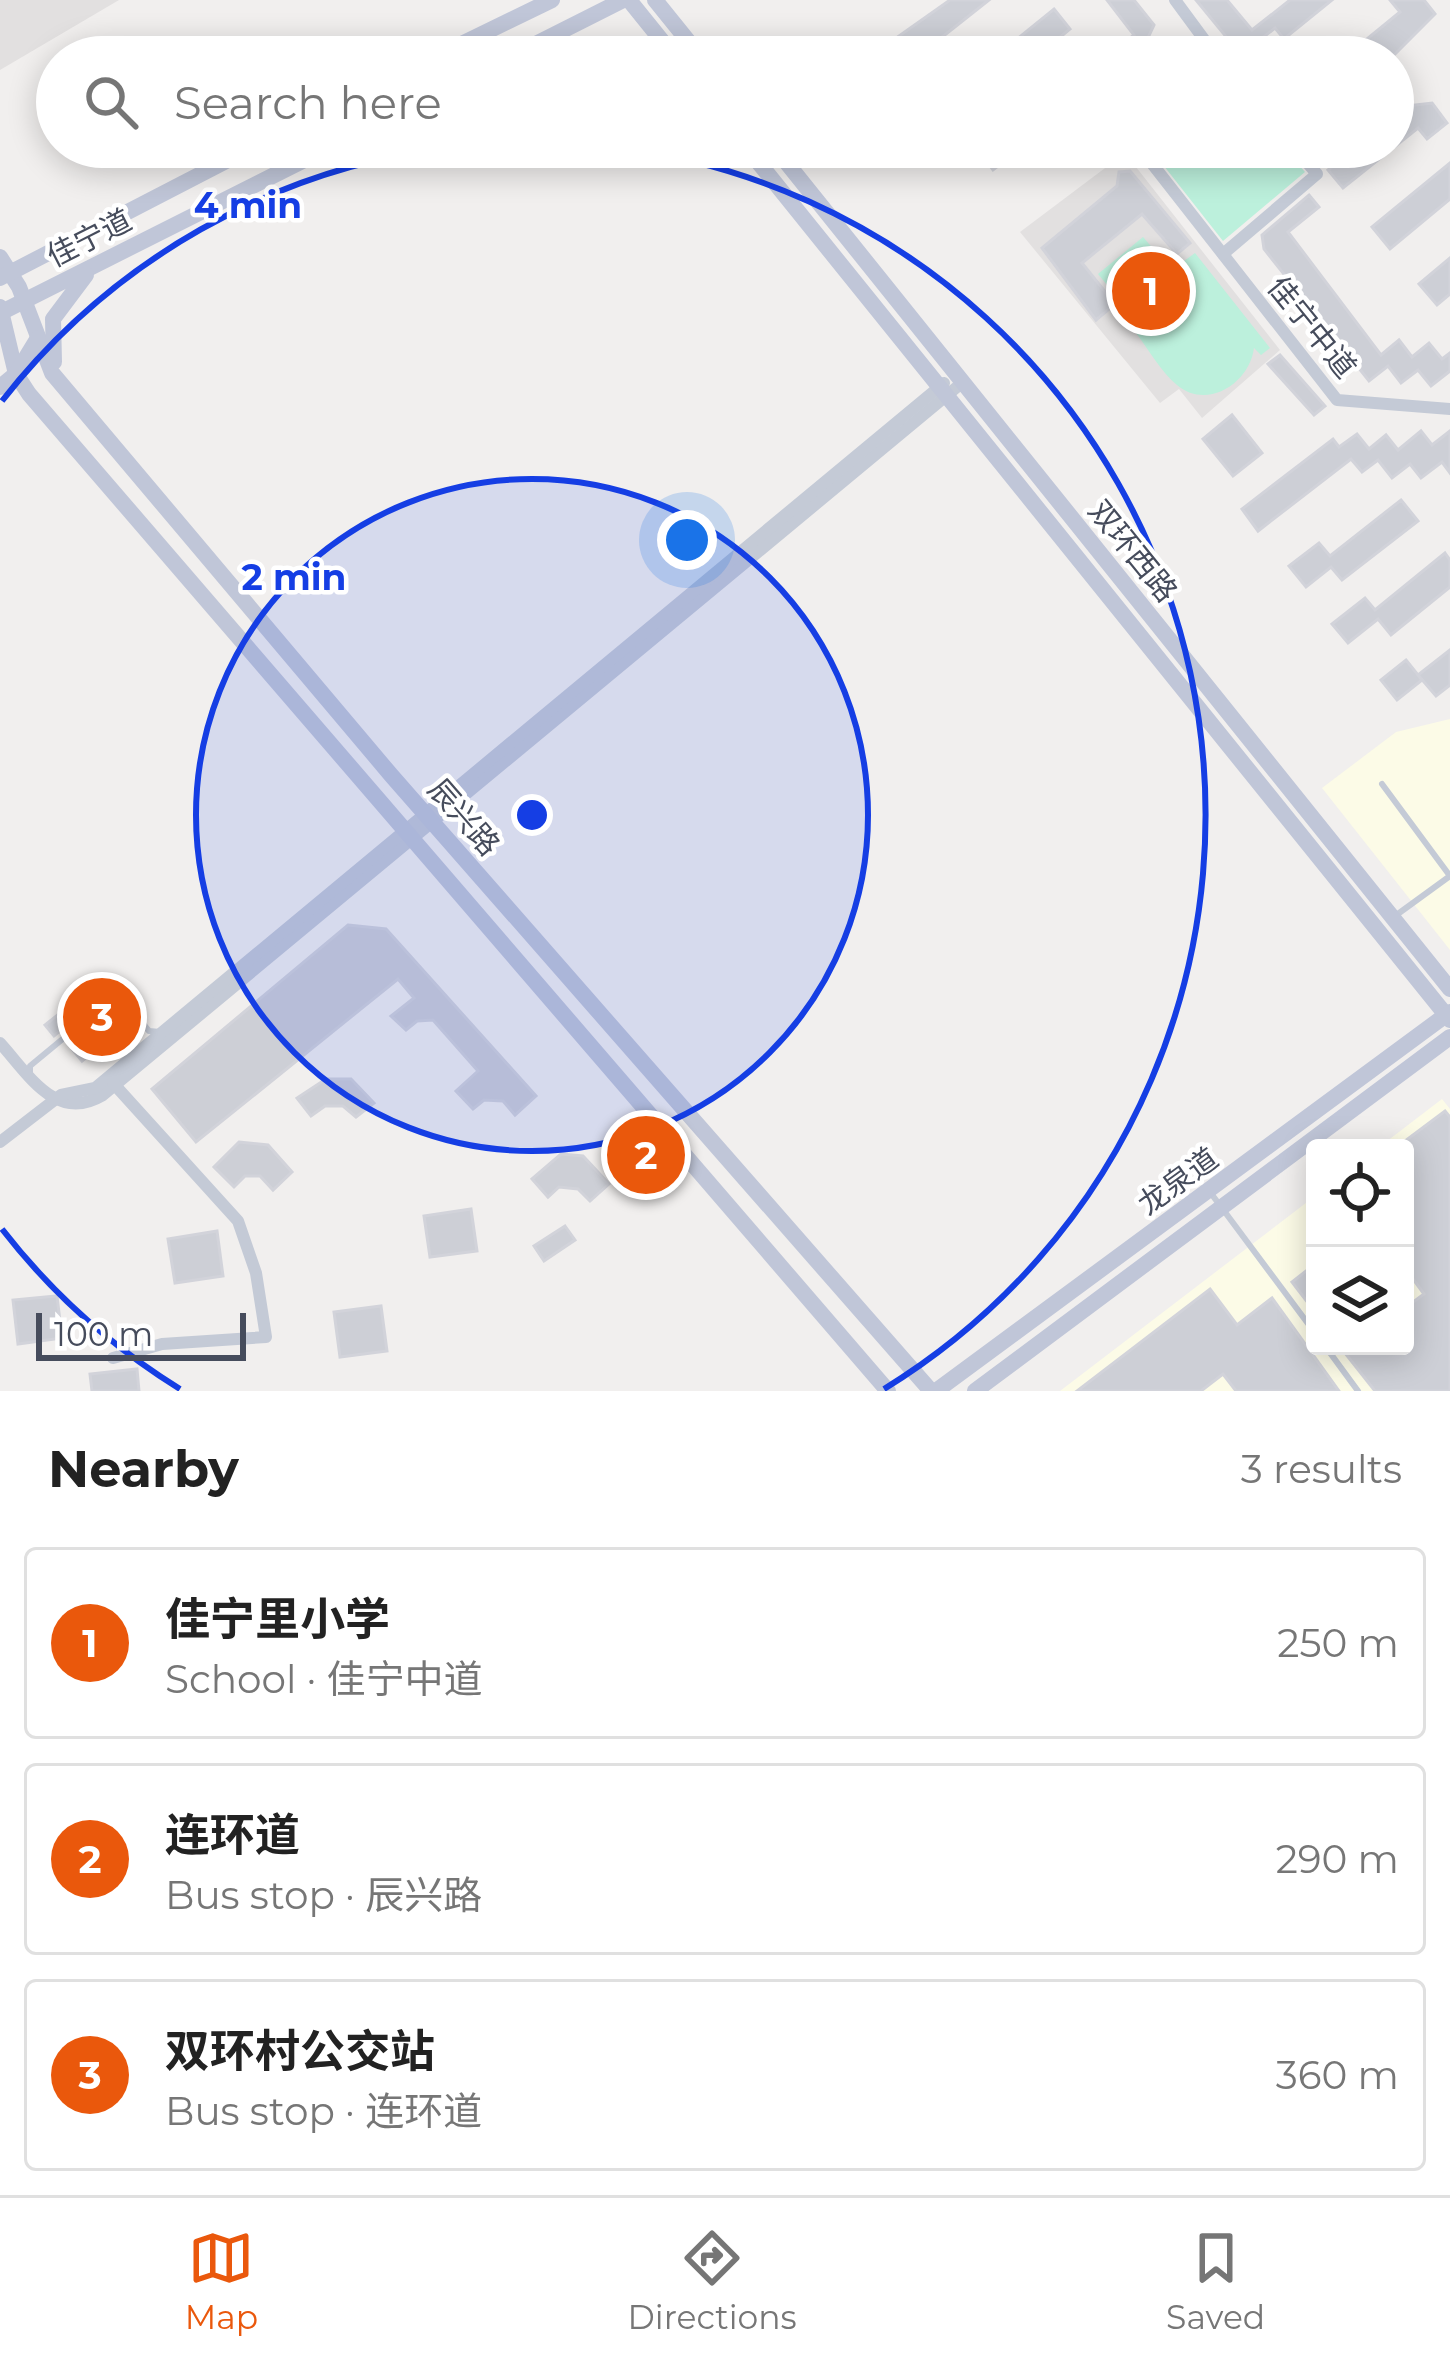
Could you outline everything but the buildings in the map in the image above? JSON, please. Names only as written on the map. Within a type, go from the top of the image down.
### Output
[{"type":"main road","points":[[478,36],[552,0]]},
{"type":"main road","points":[[553,36],[626,0],[657,36]]},
{"type":"main road","points":[[655,0],[684,36]]},
{"type":"main road","name":"佳宁道","points":[[5,289],[216,168]]},
{"type":"main road","name":"佳宁道","points":[[5,289],[100,262],[288,168]]},
{"type":"main road","name":"双环西路","points":[[763,168],[1449,1016]]},
{"type":"main road","name":"双环西路","points":[[791,168],[1450,989]]},
{"type":"main road","points":[[61,383],[50,343],[53,319],[64,298],[100,262]]},
{"type":"main road","name":"辰兴路","points":[[5,289],[61,383],[427,816],[934,1391]]},
{"type":"main road","name":"辰兴路","points":[[5,289],[5,356],[888,1391]]},
{"type":"main road","points":[[0,387],[5,356],[38,338]]},
{"type":"main road","name":"龙泉道","points":[[934,1391],[1449,1016]]},
{"type":"main road","name":"龙泉道","points":[[975,1391],[1450,1037]]},
{"type":"street","points":[[1174,0],[1198,36]]},
{"type":"street","name":"佳宁中道","points":[[1155,168],[1337,400],[1450,409]]},
{"type":"street","points":[[1223,254],[1317,174],[1312,168]]},
{"type":"street","points":[[112,1081],[163,1031],[960,378]]},
{"type":"street","points":[[0,1043],[58,1097],[83,1104],[407,832]]},
{"type":"street","points":[[0,1032],[30,1071]]},
{"type":"street","points":[[112,1081],[238,1221],[256,1273],[266,1336],[162,1344],[113,1358]]},
{"type":"street","points":[[0,1142],[58,1097]]},
{"type":"lane","points":[[1382,784],[1450,876],[1393,918]]},
{"type":"lane","points":[[30,1071],[111,999],[123,1000],[149,1031],[163,1031]]},
{"type":"lane","points":[[1210,1192],[1306,1321]]},
{"type":"lane","points":[[1332,1355],[1358,1391]]},
{"type":"shaded area","points":[[0,0],[119,0],[58,36],[36,36],[36,49],[0,70]]},
{"type":"shaded area","points":[[1105,168],[1137,168],[1280,350],[1202,418],[1179,389],[1160,403],[1020,232]]},
{"type":"shaded area","points":[[1450,719],[1450,950],[1322,788],[1396,732]]},
{"type":"shaded area","points":[[1442,1099],[1450,1109],[1450,1391],[1060,1391],[1306,1203],[1306,1355],[1414,1355],[1414,1139],[1390,1139]]},
{"type":"green space","points":[[1166,168],[1301,168],[1305,172],[1223,241]]},
{"type":"green space","points":[[1143,237],[1162,259],[1117,297],[1098,274]]},
{"type":"green space","points":[[1195,253],[1270,348],[1261,355],[1254,348],[1245,372],[1214,394],[1189,392],[1177,385],[1136,333],[1140,294],[1164,271],[1189,269],[1184,261]]},
{"type":"place","name":"佳宁里小学","points":[[1151,291]]},
{"type":"place","name":"双环村公交站","points":[[102,1017]]},
{"type":"place","name":"连环道","points":[[646,1155]]}]
